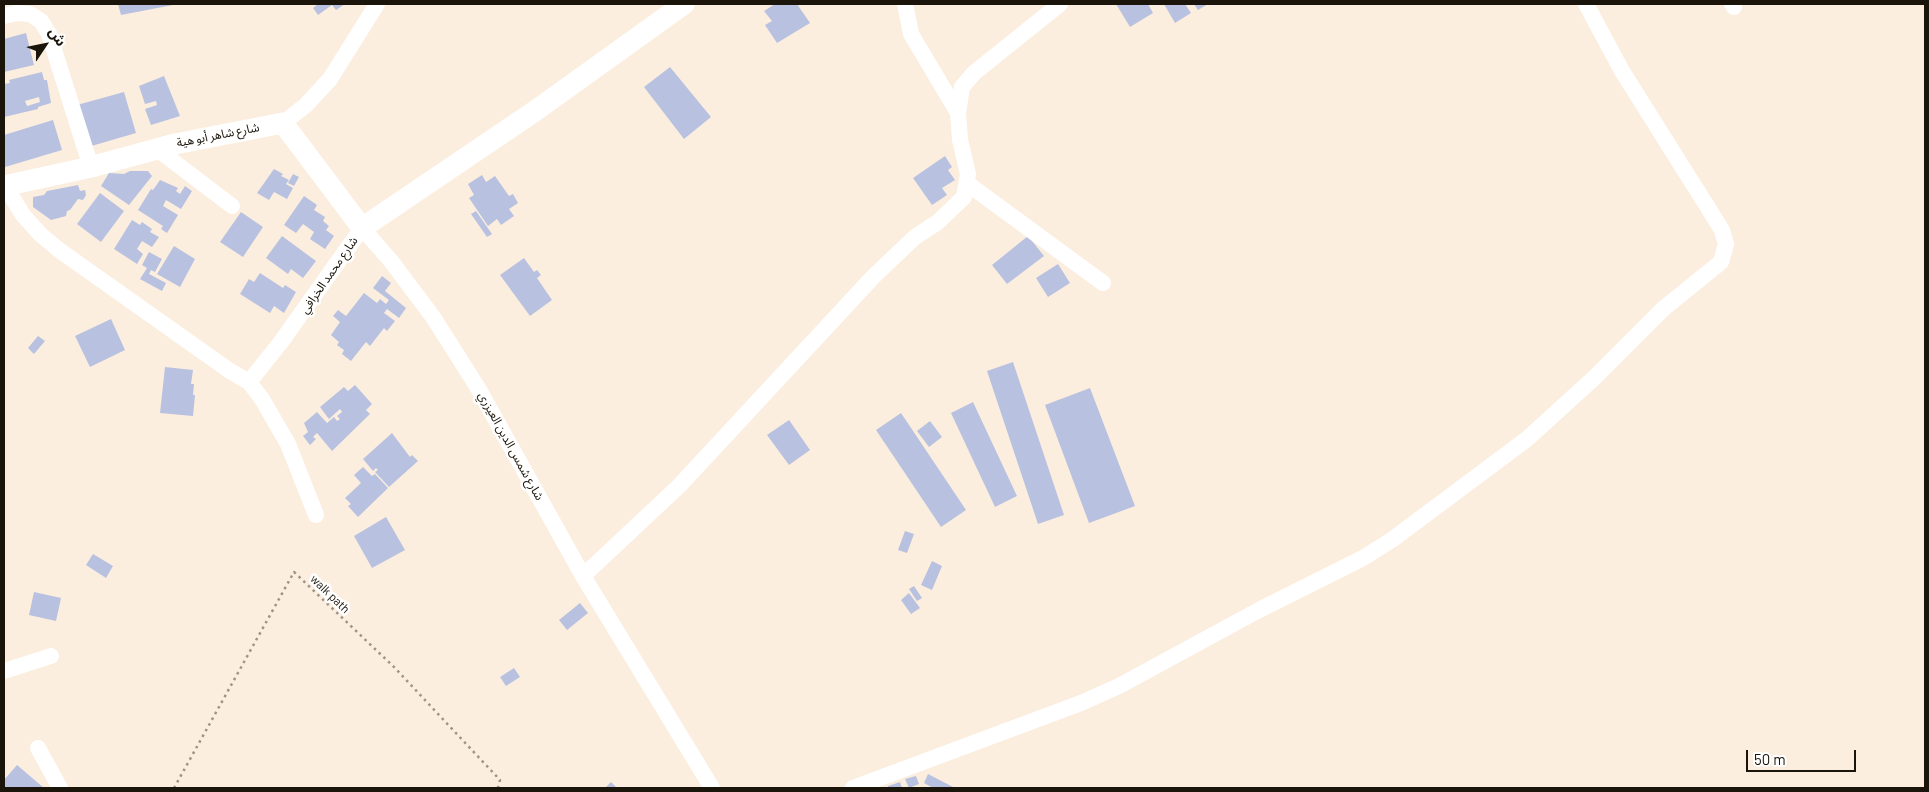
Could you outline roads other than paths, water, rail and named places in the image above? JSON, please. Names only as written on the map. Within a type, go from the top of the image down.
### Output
[{"type":"street","name":"شارع شاهر أبو هية","points":[[4,186],[91,167],[157,149],[283,123],[306,105],[330,79],[377,4]]},
{"type":"street","name":"شارع محمد الخرافي","points":[[249,382],[281,342],[362,228],[535,112],[684,4]]},
{"type":"street","points":[[905,4],[911,34],[958,113]]},
{"type":"street","points":[[584,576],[680,486],[873,276],[915,237],[938,222],[964,197],[968,184],[968,174],[960,140],[958,113],[962,87],[974,72],[1060,4]]},
{"type":"street","points":[[853,788],[1081,703],[1363,558],[1393,539],[1526,440],[1594,378],[1663,309],[1722,262],[1726,244],[1722,230],[1622,71],[1586,4]]},
{"type":"street","points":[[4,16],[16,13],[30,14],[41,21],[49,34],[91,167]]},
{"type":"street","name":"شارع شمس الدين العيزري","points":[[283,123],[362,228],[391,261],[433,317],[473,380],[584,576],[712,788]]},
{"type":"street","points":[[157,149],[232,206]]},
{"type":"street","points":[[968,184],[1103,283]]},
{"type":"street","points":[[4,186],[23,215],[40,234],[59,250],[230,371],[249,382],[262,399],[288,444],[316,515]]},
{"type":"street","points":[[4,671],[51,656]]},
{"type":"street","points":[[38,748],[60,788]]}]
